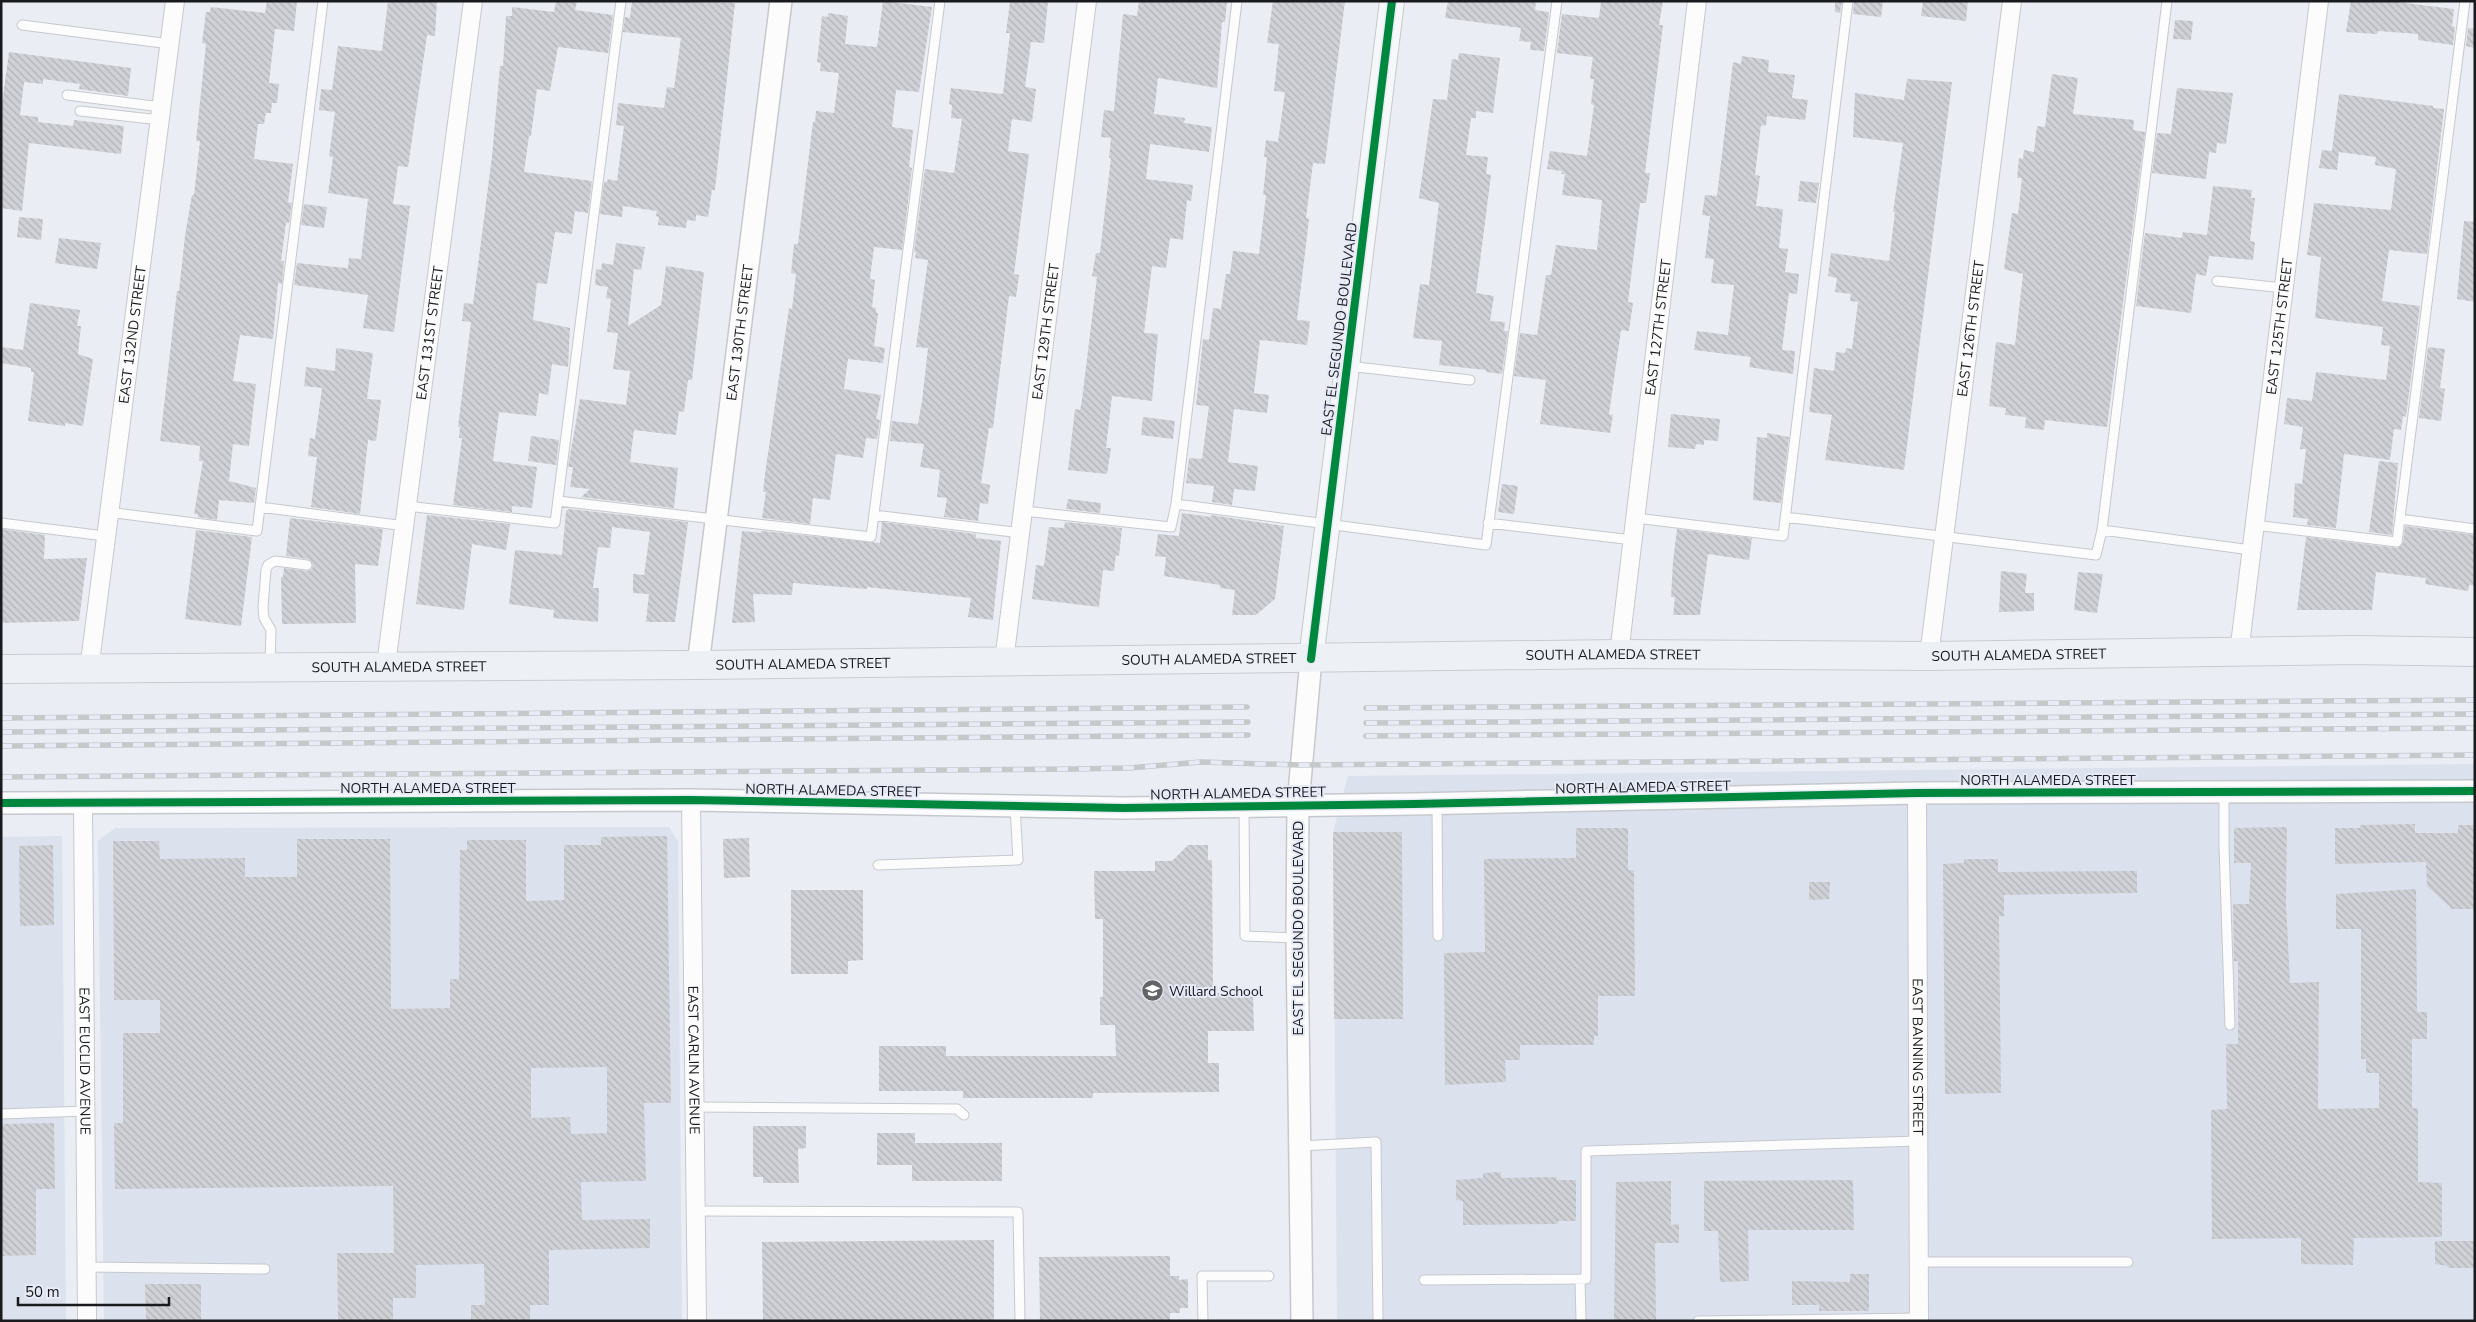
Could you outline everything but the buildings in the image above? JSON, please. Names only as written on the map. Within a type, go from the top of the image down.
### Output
[{"type":"main road","name":"EAST EL SEGUNDO BOULEVARD","points":[[1311,659],[1392,1]]},
{"type":"main road","name":"SOUTH ALAMEDA STREET","points":[[1,669],[89,670],[386,666],[698,665],[1618,654],[1929,656],[2355,650],[2475,652]]},
{"type":"street","name":"EAST 132ND STREET","points":[[89,670],[175,1]]},
{"type":"street","name":"EAST 131ST STREET","points":[[386,666],[473,1]]},
{"type":"street","name":"EAST 130TH STREET","points":[[698,665],[781,1]]},
{"type":"street","name":"EAST 129TH STREET","points":[[1004,661],[1088,1]]},
{"type":"street","name":"EAST 127TH STREET","points":[[1618,654],[1698,1]]},
{"type":"street","name":"EAST 126TH STREET","points":[[1929,656],[2012,1]]},
{"type":"street","name":"EAST 125TH STREET","points":[[2239,653],[2320,1]]},
{"type":"street","name":"EAST EL SEGUNDO BOULEVARD","points":[[1302,1321],[1298,804],[1311,659]]},
{"type":"street","name":"NORTH ALAMEDA STREET","points":[[1,803],[691,800],[1123,808],[1298,804],[1437,804],[1917,793],[2475,791]]},
{"type":"street","name":"EAST BANNING STREET","points":[[1917,793],[1919,1319]]},
{"type":"street","name":"EAST CARLIN AVENUE","points":[[691,800],[697,1321]]},
{"type":"street","name":"EAST EUCLID AVENUE","points":[[83,802],[88,1321]]},
{"type":"lane","points":[[108,512],[257,531],[323,1]]},
{"type":"lane","points":[[407,506],[555,523],[621,1]]},
{"type":"lane","points":[[558,501],[871,537],[940,1]]},
{"type":"lane","points":[[1024,511],[1171,527],[1176,504],[1237,1]]},
{"type":"lane","points":[[1176,504],[1486,545],[1557,1]]},
{"type":"lane","points":[[1636,518],[1782,536],[1786,517],[1848,1]]},
{"type":"lane","points":[[1786,517],[2096,555],[2102,530],[2167,1]]},
{"type":"lane","points":[[2254,525],[2397,542],[2465,1]]},
{"type":"lane","points":[[22,25],[170,44]]},
{"type":"lane","points":[[66,95],[160,114]]},
{"type":"lane","points":[[80,111],[160,114]]},
{"type":"lane","points":[[2217,281],[2284,288]]},
{"type":"lane","points":[[1347,366],[1470,380]]},
{"type":"lane","points":[[260,507],[405,526]]},
{"type":"lane","points":[[874,515],[1021,533]]},
{"type":"lane","points":[[2400,519],[2475,529]]},
{"type":"lane","points":[[1488,522],[1633,540]]},
{"type":"lane","points":[[1,523],[105,536]]},
{"type":"lane","points":[[2102,530],[2251,550]]},
{"type":"lane","points":[[270,668],[271,630],[264,618],[263,607],[266,570],[268,565],[275,561],[307,565]]},
{"type":"lane","points":[[2224,793],[2230,1025]]},
{"type":"lane","points":[[1437,804],[1438,936]]},
{"type":"lane","points":[[1244,805],[1245,936],[1298,938]]},
{"type":"lane","points":[[878,865],[1018,860],[1015,806]]},
{"type":"lane","points":[[694,1107],[956,1109],[964,1115]]},
{"type":"lane","points":[[1,1114],[86,1110]]},
{"type":"lane","points":[[1424,1280],[1586,1279],[1586,1151],[1918,1141]]},
{"type":"lane","points":[[1300,1146],[1376,1142],[1378,1321]]},
{"type":"lane","points":[[696,1211],[1018,1212],[1020,1321]]},
{"type":"lane","points":[[1919,1262],[2128,1262]]},
{"type":"lane","points":[[87,1267],[265,1269]]},
{"type":"lane","points":[[1203,1321],[1202,1276],[1269,1276]]},
{"type":"lane","points":[[1580,1279],[1581,1321]]},
{"type":"lane","points":[[1698,1321],[1919,1319]]},
{"type":"shaded area","points":[[2475,764],[2475,1321],[1337,1321],[1333,832],[1348,776]]},
{"type":"shaded area","points":[[669,827],[678,841],[682,1321],[104,1321],[98,841],[115,828]]},
{"type":"shaded area","points":[[62,836],[66,1321],[1,1321],[1,837]]},
{"type":"railway","points":[[1366,708],[2475,700]]},
{"type":"railway","points":[[1,718],[1247,707]]},
{"type":"railway","points":[[1366,723],[2475,714]]},
{"type":"railway","points":[[1,732],[1248,722]]},
{"type":"railway","points":[[1366,736],[2475,728]]},
{"type":"railway","points":[[1,746],[1248,735]]},
{"type":"railway","points":[[1,777],[1075,769],[1129,768],[1201,762],[1300,765],[2475,755]]},
{"type":"cycle path","points":[[1311,659],[1392,1]]},
{"type":"cycle path","points":[[1,803],[691,800],[1123,808],[1917,793],[2475,791]]},
{"type":"place","name":"Willard School","points":[[1153,991]]}]
